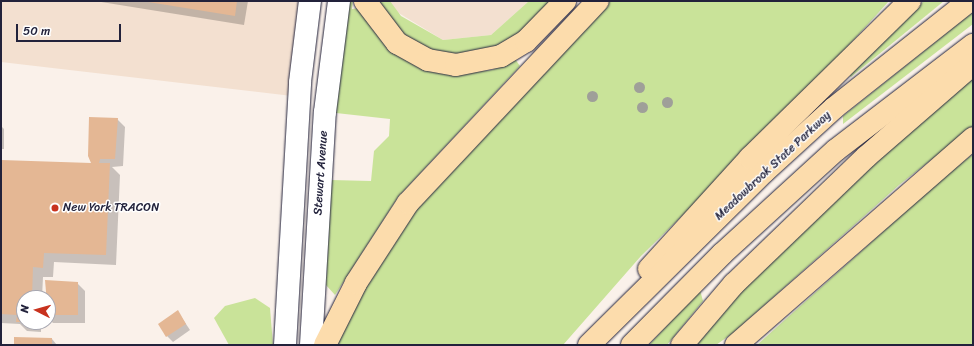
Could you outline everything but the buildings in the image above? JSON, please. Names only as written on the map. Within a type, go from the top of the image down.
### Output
[{"type":"highway","points":[[365,1],[397,43],[428,60],[456,65],[501,56],[526,41],[565,1]]},
{"type":"highway","points":[[325,345],[356,283],[408,203],[598,1]]},
{"type":"highway","points":[[605,330],[676,236],[750,158],[910,1]]},
{"type":"highway","name":"Meadowbrook State Parkway","points":[[589,345],[818,123],[969,1]]},
{"type":"highway","points":[[632,345],[722,254],[830,155],[973,45]]},
{"type":"highway","points":[[682,345],[715,305],[791,229],[888,136],[973,64]]},
{"type":"highway","points":[[736,345],[973,138]]},
{"type":"main road","points":[[285,345],[288,266],[300,82],[309,10],[334,1]]},
{"type":"main road","name":"Stewart Avenue","points":[[311,345],[313,287],[325,112],[339,1]]},
{"type":"main road","points":[[300,82],[325,112]]},
{"type":"main road","points":[[288,266],[313,287]]},
{"type":"main road","points":[[287,293],[313,287]]},
{"type":"shaded area","points":[[1,1],[305,1],[292,96],[1,62]]},
{"type":"shaded area","points":[[379,1],[529,1],[491,35],[443,40]]},
{"type":"green space","points":[[348,1],[353,1],[352,9],[359,8],[373,30],[398,55],[455,74],[492,70],[515,59],[520,66],[398,197],[335,295],[326,285],[331,180],[371,181],[374,151],[389,136],[390,119],[336,113]]},
{"type":"green space","points":[[373,1],[390,1],[401,16],[443,40],[491,35],[529,1],[554,1],[524,32],[499,49],[469,57],[434,53],[401,36]]},
{"type":"green space","points":[[607,1],[889,1],[790,110],[641,256],[563,345],[334,345],[398,227]]},
{"type":"green space","points":[[924,1],[944,1],[851,77],[846,72]]},
{"type":"green space","points":[[973,12],[973,24],[843,124],[843,116]]},
{"type":"green space","points":[[973,72],[973,127],[899,185],[733,333],[716,345],[692,345],[777,252]]},
{"type":"green space","points":[[973,154],[973,345],[757,345],[945,176]]},
{"type":"green space","points":[[700,290],[703,301],[667,345],[649,345]]},
{"type":"green space","points":[[255,298],[270,308],[273,345],[229,345],[214,318],[225,306]]},
{"type":"place","name":"New York TRACON","points":[[55,208]]}]
